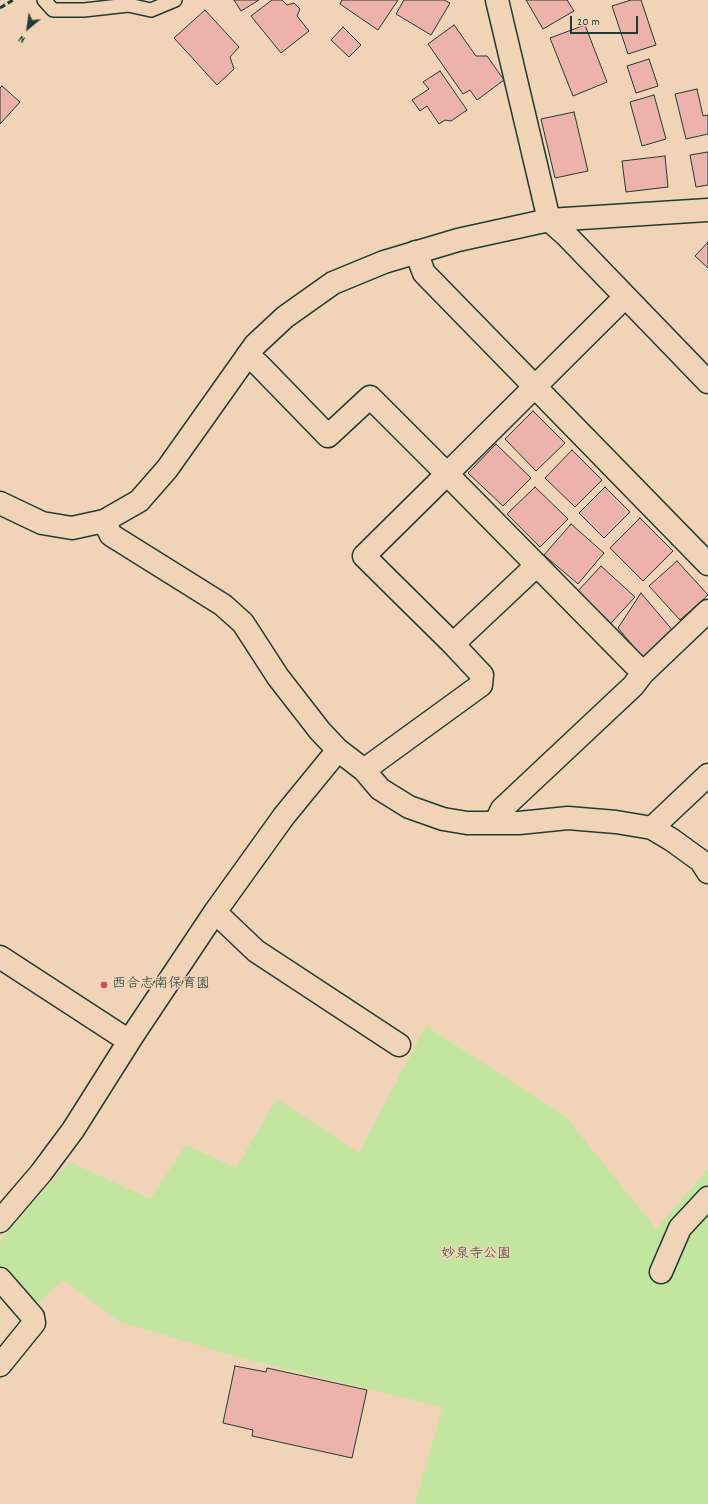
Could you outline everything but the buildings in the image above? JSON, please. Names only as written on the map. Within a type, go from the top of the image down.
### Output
[{"type":"street","points":[[497,0],[549,220],[567,236],[708,382]]},
{"type":"street","points":[[0,503],[42,523],[72,528],[104,521],[139,501],[167,469],[255,345],[285,317],[333,283],[384,262],[416,252],[458,240],[549,220],[708,210]]},
{"type":"street","points":[[416,252],[424,273],[708,564]]},
{"type":"street","points":[[364,770],[481,685],[482,675],[453,644],[364,556],[626,297]]},
{"type":"street","points":[[247,356],[258,364],[328,436],[370,397],[643,672]]},
{"type":"street","points":[[104,521],[111,535],[208,594],[223,605],[243,624],[278,677],[320,731],[338,750],[364,770],[380,789],[409,808],[443,820],[467,823],[519,823],[568,818],[616,822],[652,828],[672,840],[701,861],[708,872]]},
{"type":"street","points":[[453,644],[536,564]]},
{"type":"street","points":[[495,823],[502,809],[633,686],[643,672],[708,612]]},
{"type":"street","points":[[0,1221],[41,1173],[73,1130],[129,1041],[215,912],[284,816],[338,750]]},
{"type":"street","points":[[652,828],[708,775]]},
{"type":"street","points":[[215,912],[256,952],[399,1045]]},
{"type":"street","points":[[0,957],[129,1041]]},
{"type":"street","points":[[661,1272],[680,1228],[708,1198]]},
{"type":"street","points":[[0,1279],[33,1318],[34,1323],[0,1365]]},
{"type":"lane","points":[[44,0],[52,10],[84,10],[128,5],[151,10],[175,0]]},
{"type":"green space","name":"妙泉寺公園","points":[[426,1026],[566,1117],[656,1229],[708,1169],[708,1504],[415,1504],[443,1407],[241,1358],[118,1321],[63,1280],[36,1306],[0,1268],[0,1240],[70,1162],[150,1199],[186,1145],[236,1168],[277,1099],[359,1153]]},
{"type":"railway","points":[[0,8],[13,0]]},
{"type":"place","name":"西合志南保育園","points":[[104,985]]}]
